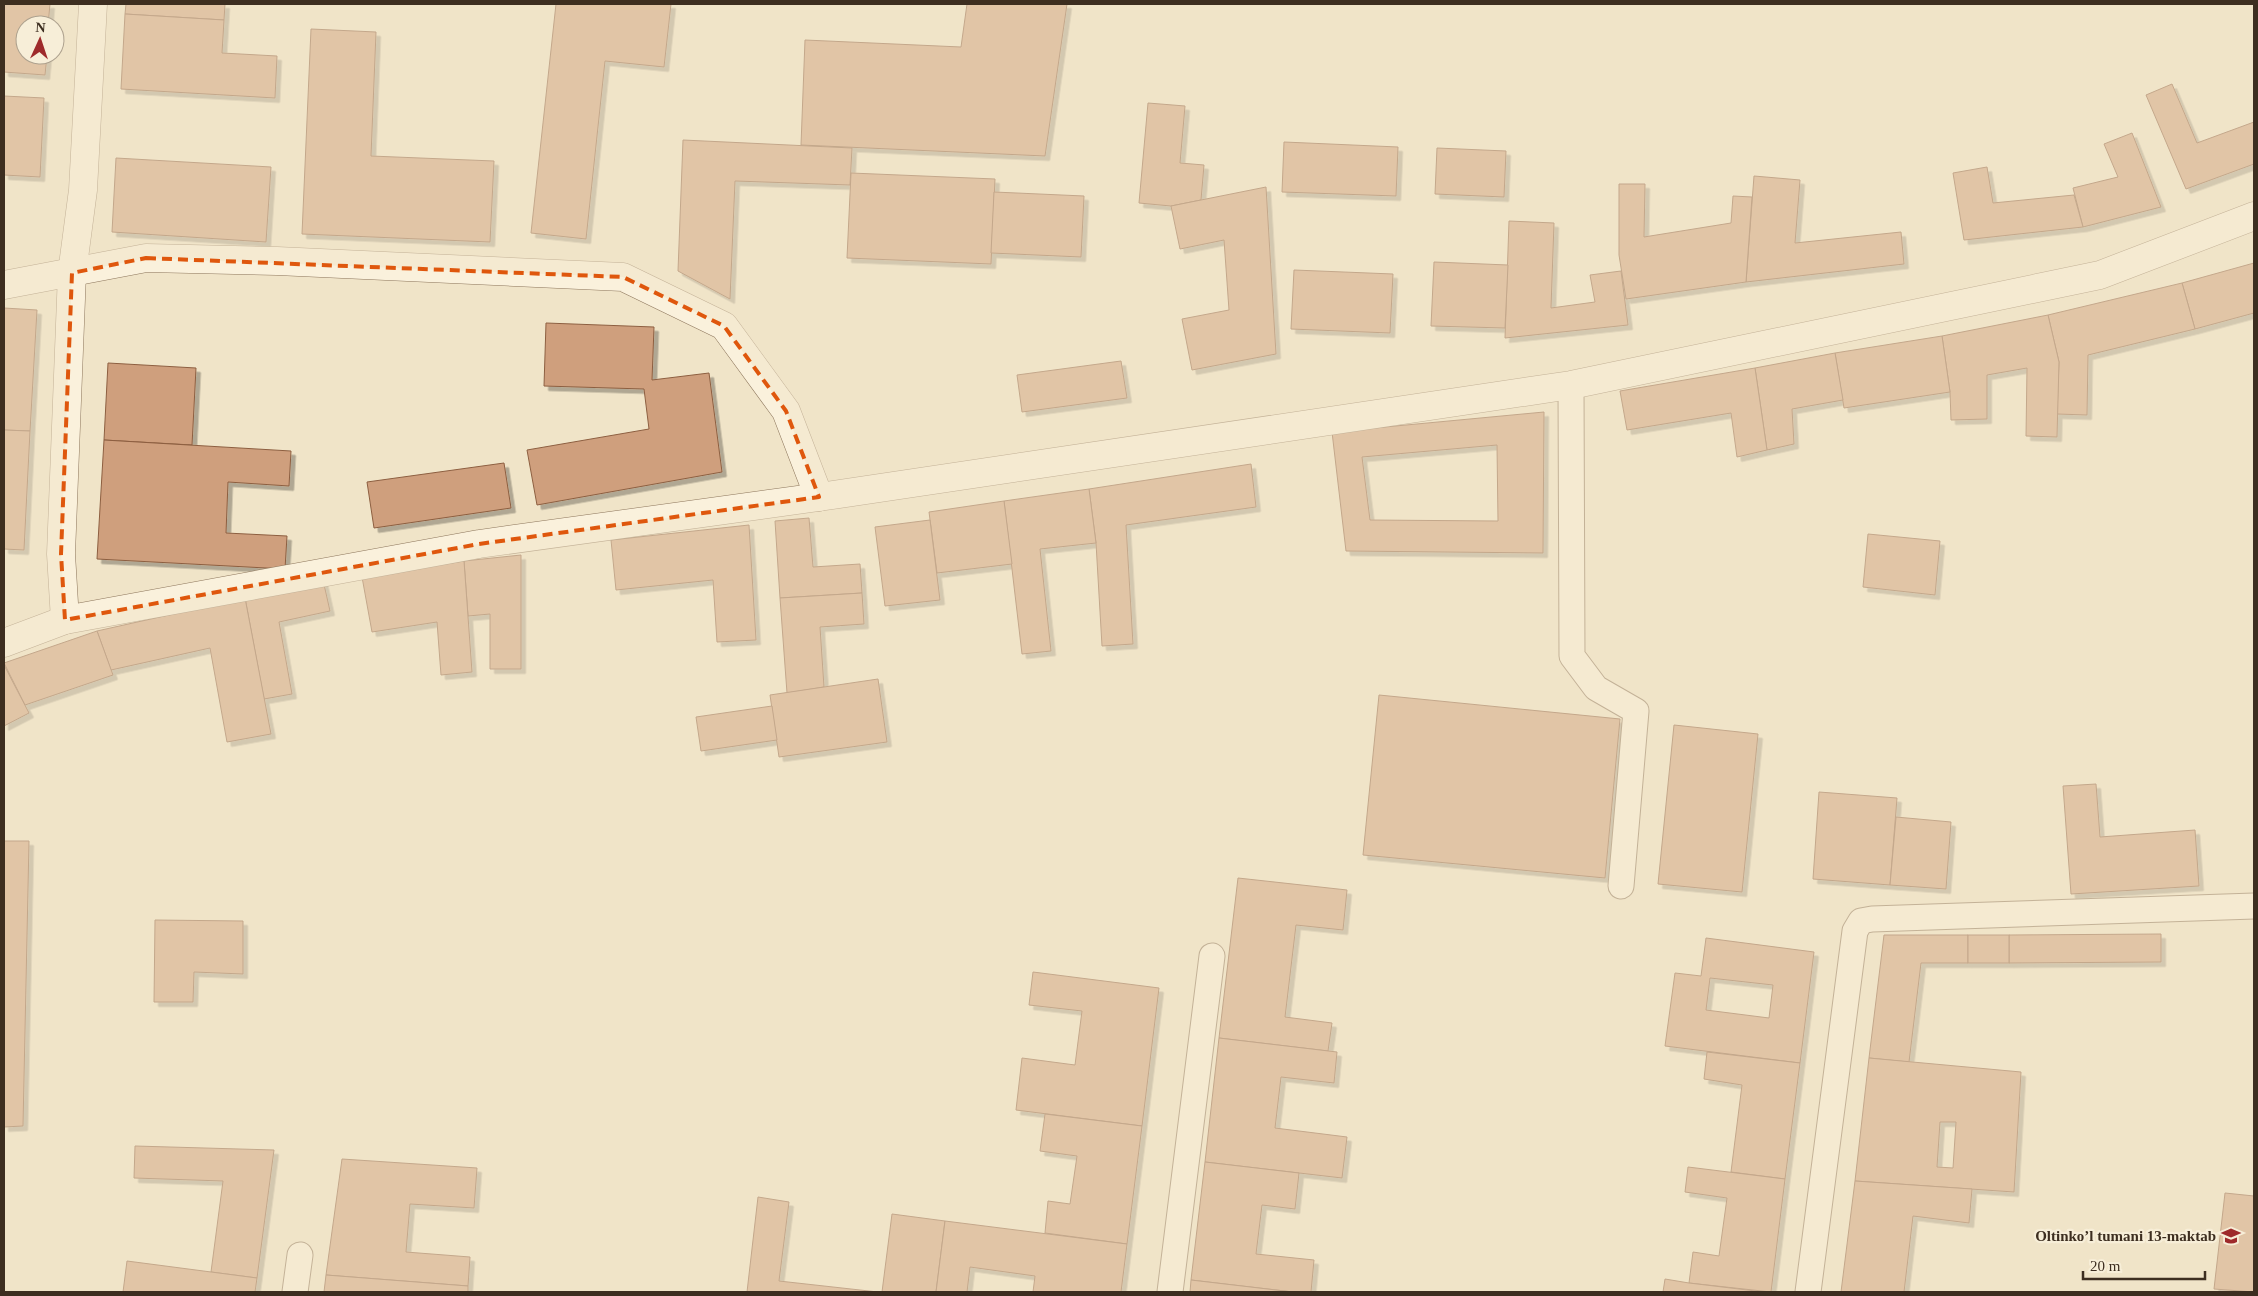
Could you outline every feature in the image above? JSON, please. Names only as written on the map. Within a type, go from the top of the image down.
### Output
[{"type":"street","points":[[65,620],[61,554],[72,273],[83,190],[93,4]]},
{"type":"street","points":[[4,643],[65,620],[479,544],[819,497],[1571,385],[2100,275],[2254,216]]},
{"type":"street","points":[[4,285],[146,258],[287,262],[623,277],[724,326],[786,411],[819,497]]},
{"type":"lane","points":[[1571,385],[1572,656],[1596,688],[1636,711],[1621,886]]},
{"type":"lane","points":[[1808,1292],[1855,931],[1861,921],[1872,919],[2254,906]]},
{"type":"lane","points":[[1170,1292],[1212,956]]},
{"type":"lane","points":[[295,1292],[300,1255]]},
{"type":"highlighted area","points":[[146,258],[623,277],[724,326],[786,411],[819,497],[479,544],[65,620],[61,554],[72,273]]},
{"type":"building","points":[[4,4],[50,4],[49,15],[15,15],[15,65],[46,65],[45,75],[4,72]]},
{"type":"building","points":[[126,4],[225,4],[224,20],[125,14]]},
{"type":"building","points":[[556,4],[671,4],[664,67],[605,61],[586,239],[531,233]]},
{"type":"building","points":[[967,4],[1067,4],[1045,156],[801,145],[805,40],[961,47]]},
{"type":"building","points":[[125,14],[224,20],[222,53],[277,56],[275,98],[121,89]]},
{"type":"building","points":[[311,29],[376,32],[371,156],[494,161],[490,242],[302,234]]},
{"type":"building","points":[[2172,84],[2197,143],[2254,122],[2254,164],[2186,189],[2146,95]]},
{"type":"building","points":[[4,96],[44,98],[40,177],[4,175]]},
{"type":"building","points":[[1148,103],[1185,106],[1180,163],[1204,165],[1201,200],[1171,206],[1139,203]]},
{"type":"building","points":[[2132,133],[2161,207],[2083,227],[2073,188],[2118,177],[2104,144]]},
{"type":"building","points":[[683,140],[852,148],[850,185],[735,181],[730,299],[678,271]]},
{"type":"building","points":[[1284,142],[1398,147],[1396,196],[1282,192]]},
{"type":"building","points":[[1437,148],[1506,151],[1504,197],[1435,194]]},
{"type":"building","points":[[116,158],[271,167],[266,242],[112,232]]},
{"type":"building","points":[[1987,167],[1993,203],[2074,195],[2083,227],[1964,240],[1953,173]]},
{"type":"building","points":[[851,173],[995,179],[991,264],[847,258]]},
{"type":"building","points":[[1754,176],[1800,180],[1795,243],[1901,232],[1904,264],[1746,282]]},
{"type":"building","points":[[1619,184],[1645,184],[1644,237],[1731,223],[1733,196],[1752,197],[1746,282],[1626,299],[1619,255]]},
{"type":"building","points":[[1266,187],[1276,354],[1192,370],[1182,319],[1229,310],[1224,240],[1180,249],[1171,206]]},
{"type":"building","points":[[994,192],[1084,196],[1081,257],[991,253]]},
{"type":"building","points":[[1509,221],[1554,223],[1551,308],[1595,302],[1590,275],[1621,271],[1628,325],[1505,338]]},
{"type":"building","points":[[1434,262],[1508,265],[1505,328],[1431,326]]},
{"type":"building","points":[[2254,263],[2254,313],[2195,329],[2182,283]]},
{"type":"building","points":[[1294,270],[1393,274],[1390,333],[1291,329]]},
{"type":"building","points":[[2182,283],[2195,329],[2088,355],[2087,415],[2057,414],[2059,362],[2048,315]]},
{"type":"building","points":[[4,308],[37,310],[30,431],[4,430]]},
{"type":"building","points":[[2048,315],[2059,362],[2057,437],[2026,436],[2027,368],[1987,375],[1987,419],[1951,420],[1950,392],[1942,336]]},
{"type":"building","points":[[546,323],[654,327],[652,380],[709,373],[722,472],[537,505],[527,450],[649,429],[644,389],[544,386]]},
{"type":"building","points":[[1942,336],[1950,392],[1844,408],[1835,353]]},
{"type":"building","points":[[1835,353],[1843,400],[1792,409],[1794,444],[1767,450],[1755,368]]},
{"type":"building","points":[[1121,361],[1127,398],[1022,412],[1017,375]]},
{"type":"building","points":[[108,363],[196,368],[192,445],[104,440]]},
{"type":"building","points":[[1755,368],[1767,450],[1737,457],[1731,413],[1627,430],[1620,391]]},
{"type":"building","points":[[1544,412],[1543,553],[1346,551],[1332,432]],"holes":[[[1497,445],[1498,521],[1370,520],[1362,457]]]},
{"type":"building","points":[[4,430],[30,431],[24,550],[4,549]]},
{"type":"building","points":[[104,440],[291,451],[289,486],[228,482],[226,533],[287,536],[285,569],[97,559]]},
{"type":"building","points":[[504,463],[511,508],[374,528],[367,482]]},
{"type":"building","points":[[1251,464],[1256,507],[1126,525],[1133,644],[1102,646],[1096,543],[1089,489]]},
{"type":"building","points":[[1089,489],[1096,543],[1040,549],[1051,651],[1022,654],[1004,501]]},
{"type":"building","points":[[1004,501],[1012,564],[937,573],[929,512]]},
{"type":"building","points":[[809,518],[813,567],[860,564],[862,593],[780,598],[775,521]]},
{"type":"building","points":[[930,520],[940,600],[885,606],[875,527]]},
{"type":"building","points":[[749,525],[756,640],[717,642],[713,580],[616,590],[611,540]]},
{"type":"building","points":[[1868,534],[1940,541],[1935,595],[1863,587]]},
{"type":"building","points":[[521,555],[521,669],[490,669],[490,614],[468,616],[464,561]]},
{"type":"building","points":[[464,561],[472,672],[441,675],[437,622],[372,632],[362,577]]},
{"type":"building","points":[[323,580],[330,611],[279,622],[292,694],[264,699],[245,598]]},
{"type":"building","points":[[862,593],[864,624],[820,627],[824,687],[787,693],[780,598]]},
{"type":"building","points":[[245,598],[271,734],[227,742],[210,648],[111,670],[97,631]]},
{"type":"building","points":[[97,631],[113,675],[25,705],[4,663]]},
{"type":"building","points":[[4,665],[29,713],[4,726]]},
{"type":"building","points":[[878,679],[887,742],[779,757],[770,695]]},
{"type":"building","points":[[1379,695],[1620,719],[1605,878],[1363,855]]},
{"type":"building","points":[[772,706],[777,740],[701,751],[696,717]]},
{"type":"building","points":[[1674,725],[1758,734],[1742,892],[1658,884]]},
{"type":"building","points":[[2096,784],[2100,837],[2195,830],[2199,886],[2071,894],[2063,786]]},
{"type":"building","points":[[1819,792],[1897,798],[1890,885],[1813,879]]},
{"type":"building","points":[[1896,817],[1951,822],[1946,889],[1890,885]]},
{"type":"building","points":[[4,841],[29,841],[23,1126],[4,1127]]},
{"type":"building","points":[[1238,878],[1347,890],[1343,930],[1296,925],[1285,1017],[1332,1023],[1328,1051],[1219,1038]]},
{"type":"building","points":[[155,920],[243,921],[243,974],[194,972],[193,1002],[154,1002]]},
{"type":"building","points":[[2161,934],[2161,962],[2009,963],[2009,935]]},
{"type":"building","points":[[1884,935],[1968,935],[1968,963],[1921,963],[1909,1062],[1869,1058]]},
{"type":"building","points":[[1968,935],[2009,935],[2009,963],[1968,963]]},
{"type":"building","points":[[1706,938],[1814,952],[1800,1063],[1665,1046],[1675,973],[1701,976]],"holes":[[[1710,978],[1773,985],[1769,1018],[1706,1010]]]},
{"type":"building","points":[[1033,972],[1159,988],[1142,1126],[1016,1110],[1022,1058],[1075,1065],[1082,1011],[1029,1005]]},
{"type":"building","points":[[1219,1038],[1337,1052],[1334,1083],[1281,1077],[1275,1128],[1347,1137],[1342,1178],[1205,1162]]},
{"type":"building","points":[[1707,1052],[1800,1063],[1785,1179],[1731,1172],[1742,1085],[1704,1079]]},
{"type":"building","points":[[1869,1058],[2021,1072],[2014,1192],[1855,1181]],"holes":[[[1940,1122],[1956,1122],[1953,1168],[1937,1167]]]},
{"type":"building","points":[[1045,1114],[1142,1126],[1127,1244],[1045,1233],[1048,1201],[1070,1204],[1077,1156],[1040,1151]]},
{"type":"building","points":[[135,1146],[274,1150],[257,1278],[211,1272],[223,1181],[134,1178]]},
{"type":"building","points":[[342,1159],[477,1168],[474,1208],[410,1204],[406,1252],[470,1257],[468,1286],[326,1275]]},
{"type":"building","points":[[1205,1162],[1299,1173],[1295,1209],[1262,1205],[1256,1254],[1314,1260],[1311,1292],[1293,1292],[1191,1280]]},
{"type":"building","points":[[1688,1167],[1785,1179],[1771,1292],[1689,1283],[1693,1252],[1719,1256],[1727,1198],[1685,1192]]},
{"type":"building","points":[[1855,1181],[1972,1189],[1969,1223],[1913,1216],[1904,1292],[1841,1292]]},
{"type":"building","name":"Oltinko’l tumani 13-maktab","points":[[2225,1193],[2254,1196],[2254,1292],[2214,1289]]},
{"type":"building","points":[[758,1197],[789,1202],[779,1281],[878,1292],[747,1292]]},
{"type":"building","points":[[892,1214],[945,1221],[936,1292],[882,1292]]},
{"type":"building","points":[[945,1221],[1127,1244],[1121,1292],[1033,1292],[1035,1276],[970,1267],[967,1292],[936,1292]]},
{"type":"building","points":[[127,1261],[257,1278],[255,1292],[123,1292]]},
{"type":"building","points":[[326,1275],[468,1286],[468,1292],[324,1292]]},
{"type":"building","points":[[1665,1279],[1689,1283],[1764,1292],[1663,1292]]},
{"type":"building","points":[[1191,1280],[1293,1292],[1190,1292]]},
{"type":"place","name":"Oltinko’l tumani 13-maktab","points":[[2231,1236]]}]
